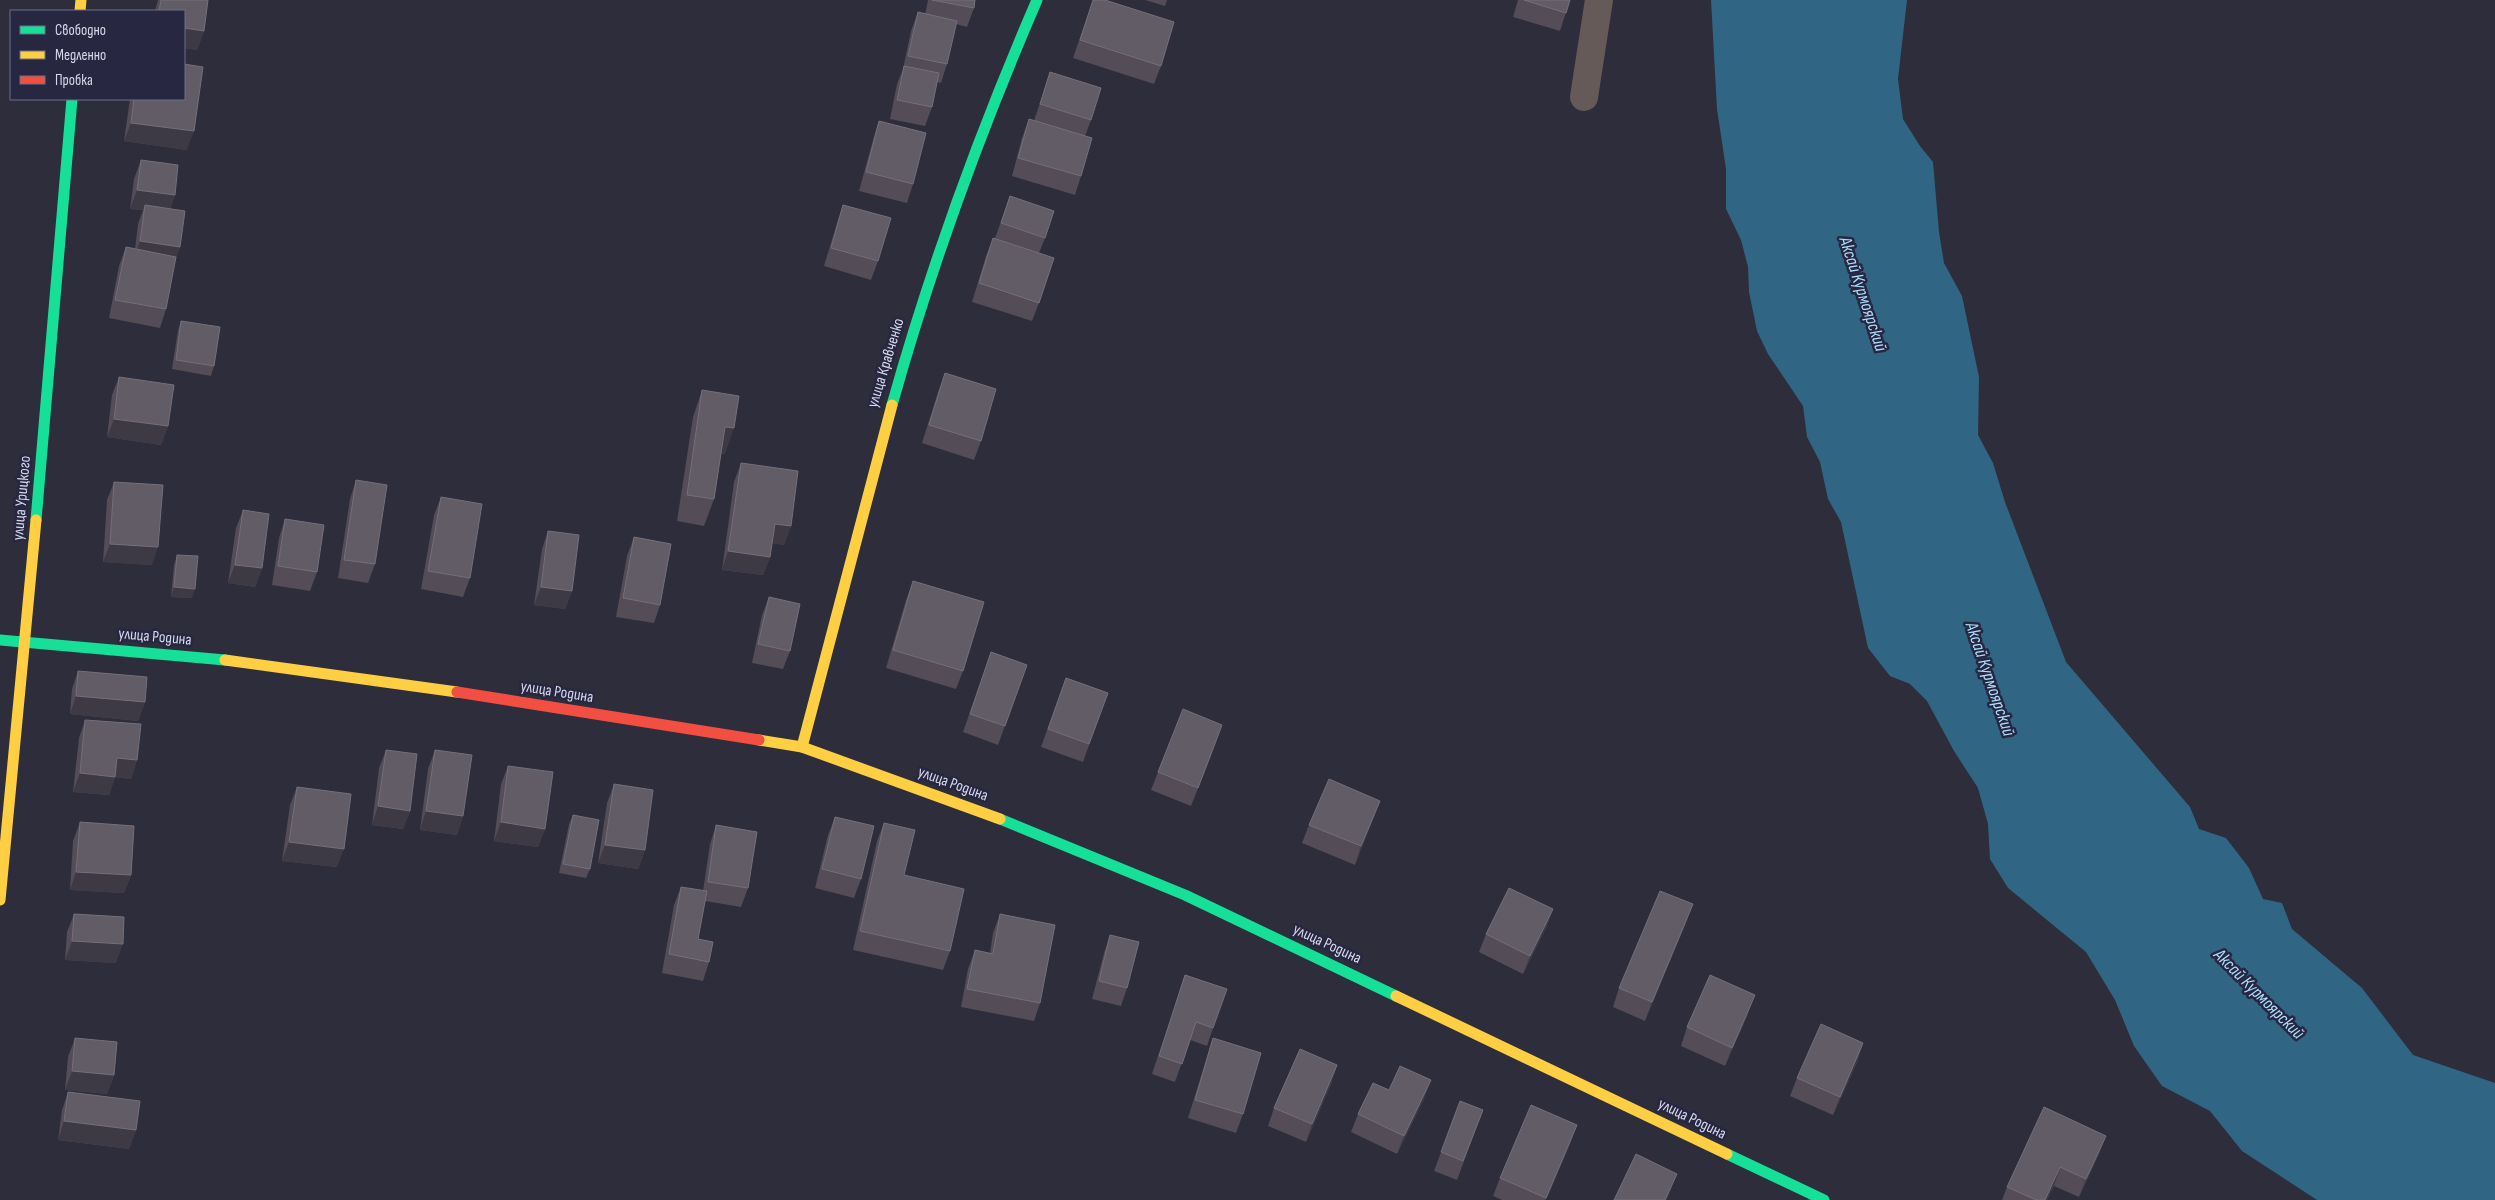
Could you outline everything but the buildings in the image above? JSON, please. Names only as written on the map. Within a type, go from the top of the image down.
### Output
[{"type":"street","name":"улица Кравченко","points":[[802,747],[878,447],[941,241],[1004,72],[1037,0]]},
{"type":"street","points":[[1584,97],[1599,0]]},
{"type":"street","name":"улица Урицкого","points":[[0,900],[26,642],[72,100]]},
{"type":"street","name":"улица Родина","points":[[0,640],[210,658],[382,680],[802,747],[990,815],[1185,895],[1824,1200]]},
{"type":"water","name":"Аксай Курмоярский","points":[[1711,0],[1907,0],[1898,79],[1903,119],[1920,146],[1933,162],[1939,232],[1944,263],[1962,296],[1979,377],[1978,435],[1993,463],[2005,502],[2066,662],[2190,807],[2199,829],[2226,838],[2249,868],[2263,899],[2282,903],[2292,929],[2362,988],[2413,1055],[2495,1083],[2495,1200],[2317,1200],[2242,1151],[2210,1111],[2162,1086],[2134,1046],[2115,1000],[2086,952],[2008,888],[1990,859],[1988,824],[1978,788],[1954,751],[1927,701],[1910,684],[1890,676],[1868,648],[1841,522],[1828,499],[1820,462],[1807,437],[1803,406],[1768,354],[1757,331],[1749,292],[1748,267],[1741,240],[1726,209],[1726,169],[1717,109]]},
{"type":"traffic: fast","points":[[892,405],[923,302],[958,200],[996,99],[1037,0]]},
{"type":"traffic: fast","points":[[36,520],[72,100]]},
{"type":"traffic: fast","points":[[0,640],[225,660]]},
{"type":"traffic: fast","points":[[1000,819],[1185,895],[1396,996]]},
{"type":"traffic: fast","points":[[1727,1154],[1824,1200]]},
{"type":"traffic: slow","points":[[80,10],[81,0]]},
{"type":"traffic: slow","points":[[802,747],[892,405]]},
{"type":"traffic: slow","points":[[0,900],[36,520]]},
{"type":"traffic: slow","points":[[225,660],[457,692]]},
{"type":"traffic: slow","points":[[759,740],[802,747],[1000,819]]},
{"type":"traffic: slow","points":[[1396,996],[1727,1154]]},
{"type":"traffic: jam","points":[[457,692],[759,740]]}]
